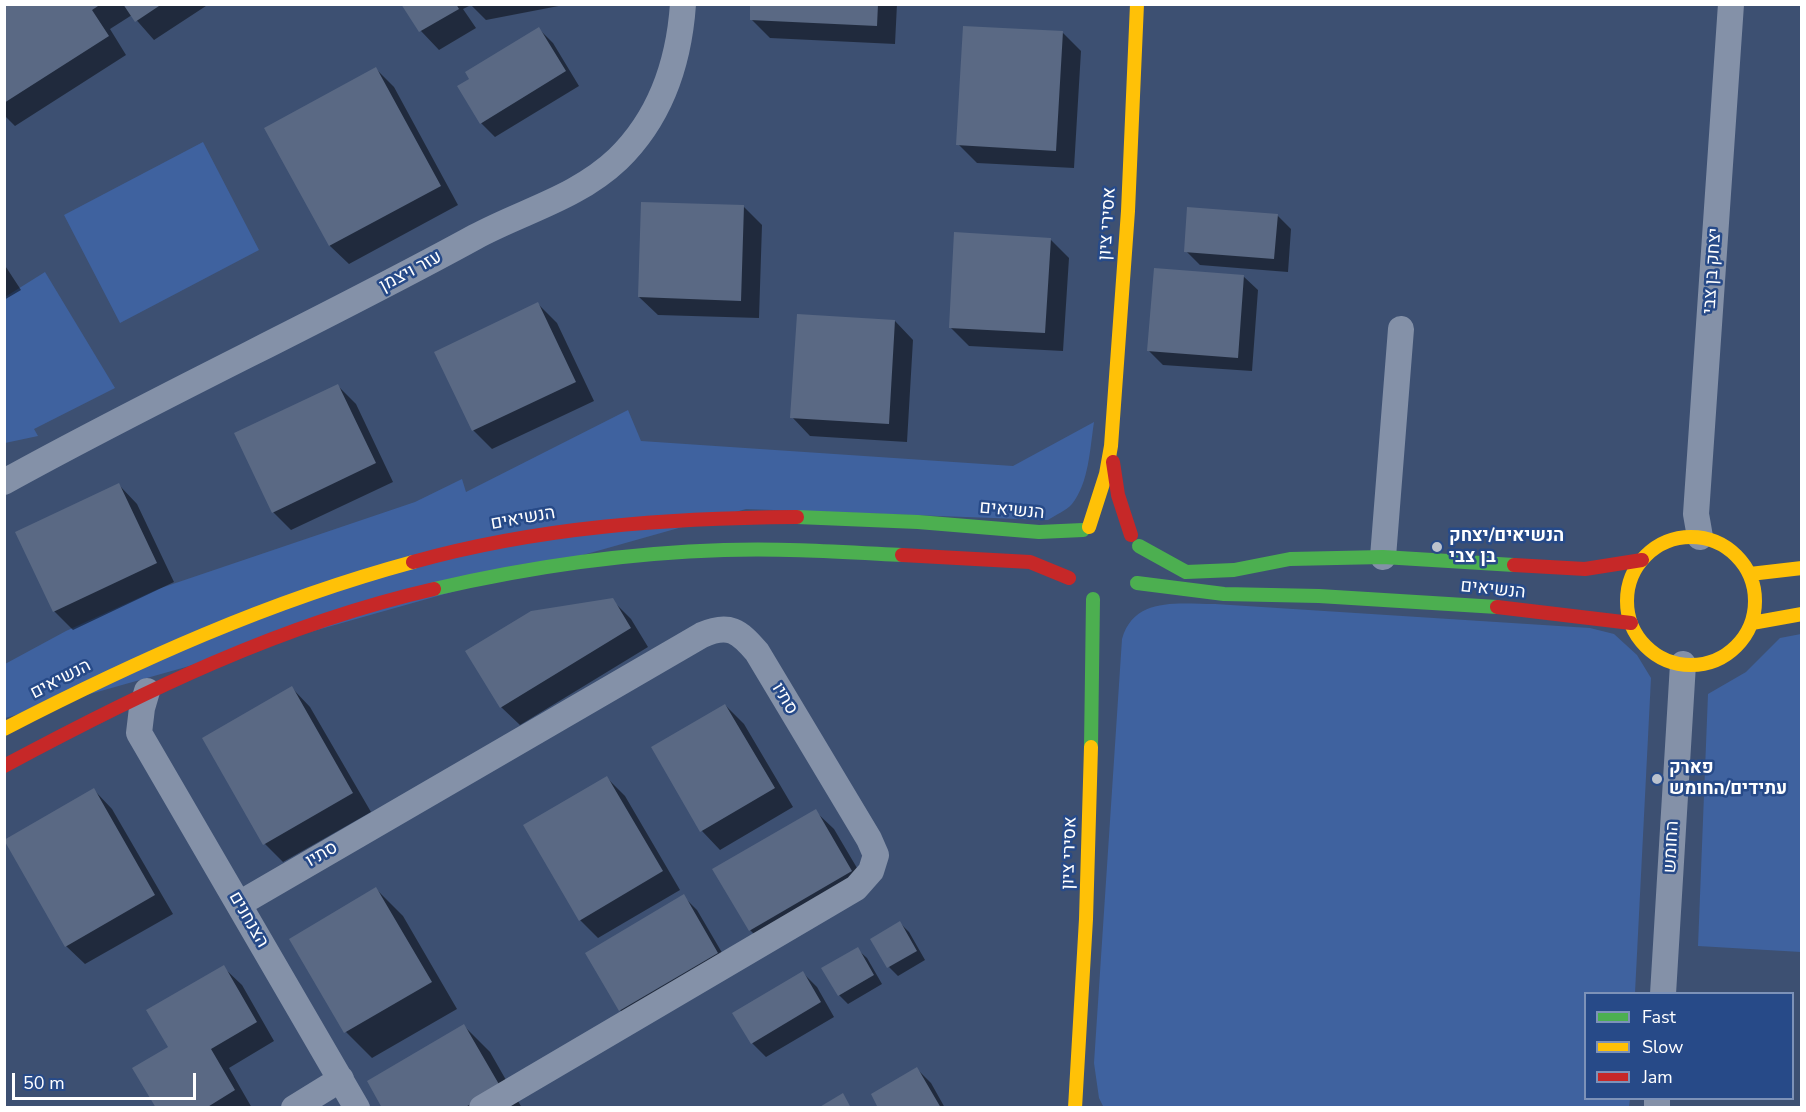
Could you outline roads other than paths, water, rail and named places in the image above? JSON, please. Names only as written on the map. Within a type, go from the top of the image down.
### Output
[{"type":"street","name":"עזר ויצמן","points":[[4,482],[491,229],[565,196],[593,180],[641,134],[661,99],[675,60],[682,4]]},
{"type":"street","name":"אסירי ציון","points":[[1076,1107],[1087,907],[1095,636],[1085,592],[1068,551],[1096,527],[1111,446],[1128,211],[1137,4]]},
{"type":"street","name":"יצחק בן צבי","points":[[1700,537],[1696,514],[1731,4]]},
{"type":"street","points":[[1383,557],[1401,330]]},
{"type":"street","name":"אסירי ציון","points":[[1111,446],[1118,495],[1135,541],[1137,578]]},
{"type":"street","name":"עזר ויצמן","points":[[4,469],[48,459]]},
{"type":"street","name":"הנשיאים","points":[[4,729],[112,674],[247,615],[367,574],[496,542],[569,530],[647,522],[756,517],[850,517],[1046,533],[1096,527],[1135,541],[1186,572],[1234,570],[1290,559],[1383,557],[1585,569],[1641,560]]},
{"type":"street","points":[[1700,537],[1721,544],[1738,556],[1750,574],[1755,607],[1752,623],[1743,639],[1730,652],[1715,660],[1683,664],[1651,651],[1639,638],[1631,623],[1627,602],[1631,579],[1641,560],[1658,546],[1678,538],[1700,537]]},
{"type":"street","points":[[4,766],[147,691],[237,651],[298,628],[367,607],[506,574],[575,563],[723,550],[787,551],[1030,562],[1085,592]]},
{"type":"street","points":[[1750,574],[1802,568]]},
{"type":"street","name":"הנשיאים","points":[[1137,578],[1224,594],[1319,596],[1476,605],[1631,623]]},
{"type":"street","points":[[1752,623],[1802,614]]},
{"type":"street","name":"סתיו","points":[[239,904],[702,635],[717,628],[732,630],[744,637],[757,652],[869,838],[876,855],[871,871],[856,888],[482,1107]]},
{"type":"street","name":"החומש","points":[[1663,992],[1683,664]]},
{"type":"street","points":[[93,719],[105,719],[139,733],[141,708],[147,691]]},
{"type":"street","name":"הצנחנים","points":[[139,733],[357,1107]]},
{"type":"street","points":[[294,1107],[340,1079]]},
{"type":"place","name":"הנשיאים/יצחק בן צבי","points":[[1437,547]]},
{"type":"place","name":"פארק עתידים/החומש","points":[[1657,779]]}]
